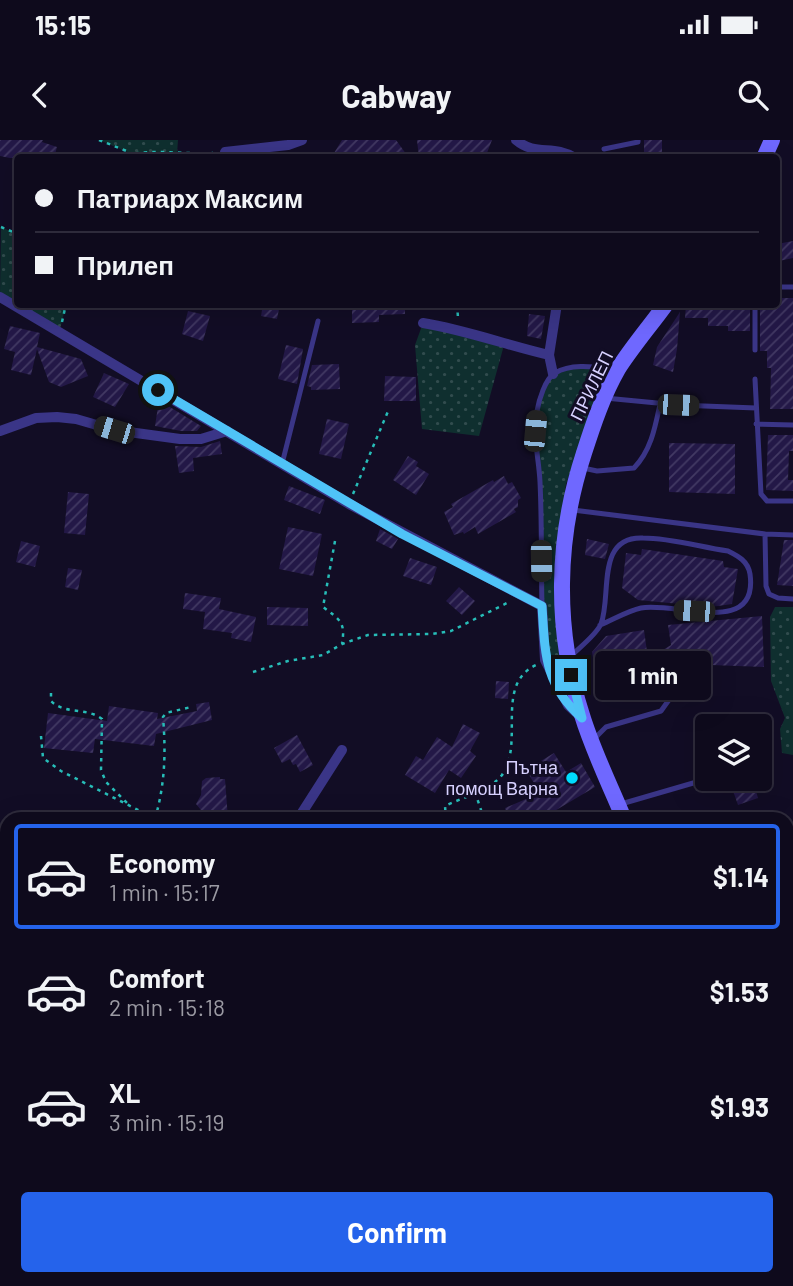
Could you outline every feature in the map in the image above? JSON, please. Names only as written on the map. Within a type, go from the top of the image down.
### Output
[{"type":"street","points":[[225,152],[288,145],[302,140]]},
{"type":"street","points":[[516,140],[525,148],[559,150],[567,154]]},
{"type":"street","points":[[17,308],[349,504],[542,606],[545,660],[568,705],[582,718]]},
{"type":"street","points":[[553,374],[549,355],[556,308]]},
{"type":"street","name":"ПРИЛЕП","points":[[621,812],[582,718],[568,659],[562,612],[562,554],[568,509],[604,398],[618,369],[663,308]]},
{"type":"street","points":[[423,323],[458,328],[503,345],[549,355]]},
{"type":"street","points":[[0,431],[36,418],[57,417],[76,419],[114,430],[180,439],[201,439],[227,431]]},
{"type":"street","points":[[303,812],[342,750]]},
{"type":"lane","points":[[604,149],[638,140]]},
{"type":"lane","points":[[755,308],[755,349]]},
{"type":"lane","points":[[282,464],[318,321]]},
{"type":"lane","points":[[542,606],[540,480],[535,431],[537,411],[546,384],[553,374],[586,366],[618,369]]},
{"type":"lane","points":[[755,379],[761,494],[767,501],[793,501]]},
{"type":"lane","points":[[604,398],[660,404],[756,408]]},
{"type":"lane","points":[[580,467],[597,471],[634,468],[644,458],[652,439],[660,404]]},
{"type":"lane","points":[[756,424],[793,425]]},
{"type":"lane","points":[[568,509],[765,534],[793,535]]},
{"type":"lane","points":[[765,534],[766,586],[769,594],[793,599]]},
{"type":"lane","points":[[568,659],[600,625],[641,608],[720,612],[736,610],[750,592],[749,568],[740,557],[728,551],[641,537],[625,540],[615,548],[607,573],[600,625]]},
{"type":"lane","points":[[591,741],[606,727],[661,712],[671,697]]},
{"type":"lane","points":[[621,812],[695,784]]},
{"type":"path","points":[[99,140],[130,153],[161,154]]},
{"type":"path","points":[[203,154],[225,152]]},
{"type":"path","points":[[349,504],[388,409]]},
{"type":"path","points":[[335,541],[323,607],[340,619],[344,630],[342,644]]},
{"type":"path","points":[[253,672],[288,661],[323,655],[342,644],[368,635],[451,631],[522,596]]},
{"type":"path","points":[[445,812],[445,806],[501,776],[510,758],[510,707],[517,685],[529,668],[545,660]]},
{"type":"path","points":[[51,693],[51,701],[58,708],[96,715],[102,719],[101,770],[106,782],[129,805]]},
{"type":"path","points":[[157,812],[164,789],[166,758],[163,717],[166,713],[191,707]]},
{"type":"path","points":[[41,736],[43,758],[61,771],[142,812]]},
{"type":"path","points":[[475,792],[482,812]]},
{"type":"green space","points":[[99,140],[178,140],[177,154],[130,153]]},
{"type":"green space","points":[[1,227],[14,233],[14,306],[0,297]]},
{"type":"green space","points":[[18,308],[65,308],[59,333]]},
{"type":"green space","points":[[423,323],[504,345],[479,436],[422,429],[415,345]]},
{"type":"green space","points":[[611,368],[566,484],[557,553],[571,698],[568,701],[545,660],[540,480],[535,431],[537,411],[546,384],[553,374],[568,369]]},
{"type":"green space","points":[[775,607],[793,607],[793,755],[782,753],[780,729],[785,718],[771,681],[770,617]]},
{"type":"building","points":[[0,140],[43,140],[42,142],[57,147],[55,154],[14,154],[14,158],[0,156]]},
{"type":"building","points":[[342,140],[396,140],[406,154],[333,154]]},
{"type":"building","points":[[417,140],[492,140],[487,154],[419,154]]},
{"type":"building","points":[[644,140],[662,140],[662,154],[644,154]]},
{"type":"building","points":[[793,241],[793,258],[780,261],[780,243]]},
{"type":"building","points":[[780,298],[793,298],[793,409],[770,409],[771,368],[767,368],[767,351],[760,351],[760,308],[780,308]]},
{"type":"building","points":[[262,308],[279,308],[277,319],[261,316]]},
{"type":"building","points":[[352,308],[405,308],[405,314],[379,315],[379,322],[352,323]]},
{"type":"building","points":[[686,308],[750,308],[750,331],[728,331],[728,326],[708,326],[708,318],[685,318]]},
{"type":"building","points":[[188,311],[210,316],[203,341],[182,334]]},
{"type":"building","points":[[680,312],[673,372],[653,365],[657,347]]},
{"type":"building","points":[[529,314],[545,316],[541,339],[527,336]]},
{"type":"building","points":[[10,326],[40,333],[37,347],[81,359],[88,376],[61,387],[49,382],[37,349],[31,375],[11,370],[15,352],[4,349]]},
{"type":"building","points":[[286,345],[303,349],[297,384],[278,379]]},
{"type":"building","points":[[339,364],[340,389],[311,390],[311,387],[307,386],[312,365]]},
{"type":"building","points":[[104,373],[129,384],[115,407],[93,397]]},
{"type":"building","points":[[385,376],[416,377],[416,401],[384,401]]},
{"type":"building","points":[[159,400],[201,426],[197,431],[181,431],[155,426]]},
{"type":"building","points":[[327,419],[349,424],[341,459],[319,454]]},
{"type":"building","points":[[768,435],[793,435],[793,451],[789,451],[788,480],[793,480],[793,491],[766,490]]},
{"type":"building","points":[[220,441],[222,454],[193,458],[194,471],[179,473],[175,446],[201,447]]},
{"type":"building","points":[[669,443],[735,444],[735,494],[669,492]]},
{"type":"building","points":[[408,456],[418,462],[416,466],[429,474],[416,495],[393,480]]},
{"type":"building","points":[[504,476],[508,484],[512,482],[521,498],[518,500],[518,507],[514,509],[516,512],[478,534],[475,527],[464,534],[454,535],[444,512],[453,507],[451,504]]},
{"type":"building","points":[[289,486],[325,500],[320,514],[284,500]]},
{"type":"building","points":[[68,492],[89,494],[85,535],[64,533]]},
{"type":"building","points":[[288,527],[322,534],[313,576],[279,569]]},
{"type":"building","points":[[380,529],[398,539],[392,549],[376,541]]},
{"type":"building","points":[[587,539],[609,544],[605,559],[585,555]]},
{"type":"building","points":[[784,540],[793,540],[793,586],[777,585]]},
{"type":"building","points":[[21,541],[40,546],[35,567],[16,562]]},
{"type":"building","points":[[642,549],[723,561],[724,567],[738,569],[732,604],[711,607],[638,600],[622,588],[626,553],[641,555]]},
{"type":"building","points":[[410,558],[437,567],[431,585],[403,576]]},
{"type":"building","points":[[68,568],[82,570],[78,590],[65,587]]},
{"type":"building","points":[[459,587],[475,601],[462,615],[446,601]]},
{"type":"building","points":[[185,593],[221,598],[219,609],[256,617],[251,642],[231,638],[232,633],[203,629],[205,612],[183,609]]},
{"type":"building","points":[[267,607],[308,608],[308,626],[267,625]]},
{"type":"building","points":[[762,616],[764,667],[711,665],[711,656],[675,662],[624,680],[623,675],[597,679],[592,652],[606,636],[644,630],[648,659],[671,645],[668,625]]},
{"type":"building","points":[[496,681],[509,682],[508,699],[495,698]]},
{"type":"building","points":[[209,702],[212,720],[156,734],[154,746],[95,739],[93,753],[44,748],[48,713],[107,721],[109,706],[158,713],[157,719],[197,711],[196,704]]},
{"type":"building","points":[[463,724],[480,733],[470,751],[476,756],[461,778],[449,770],[435,793],[405,775],[416,756],[423,760],[437,737],[452,747]]},
{"type":"building","points":[[297,735],[313,765],[300,772],[290,759],[282,763],[274,748]]},
{"type":"building","points":[[554,753],[566,772],[581,763],[595,787],[553,812],[506,812],[505,808],[540,793],[526,770]]},
{"type":"building","points":[[206,778],[225,779],[227,812],[203,812],[196,804],[201,795],[202,781]]},
{"type":"building","points":[[733,791],[756,791],[758,798],[738,805]]},
{"type":"place","name":"Пътна помощ Варна","points":[[572,778]]},
{"type":"route","points":[[158,390],[402,534],[542,606],[545,660],[568,705],[582,718],[571,675]]}]
